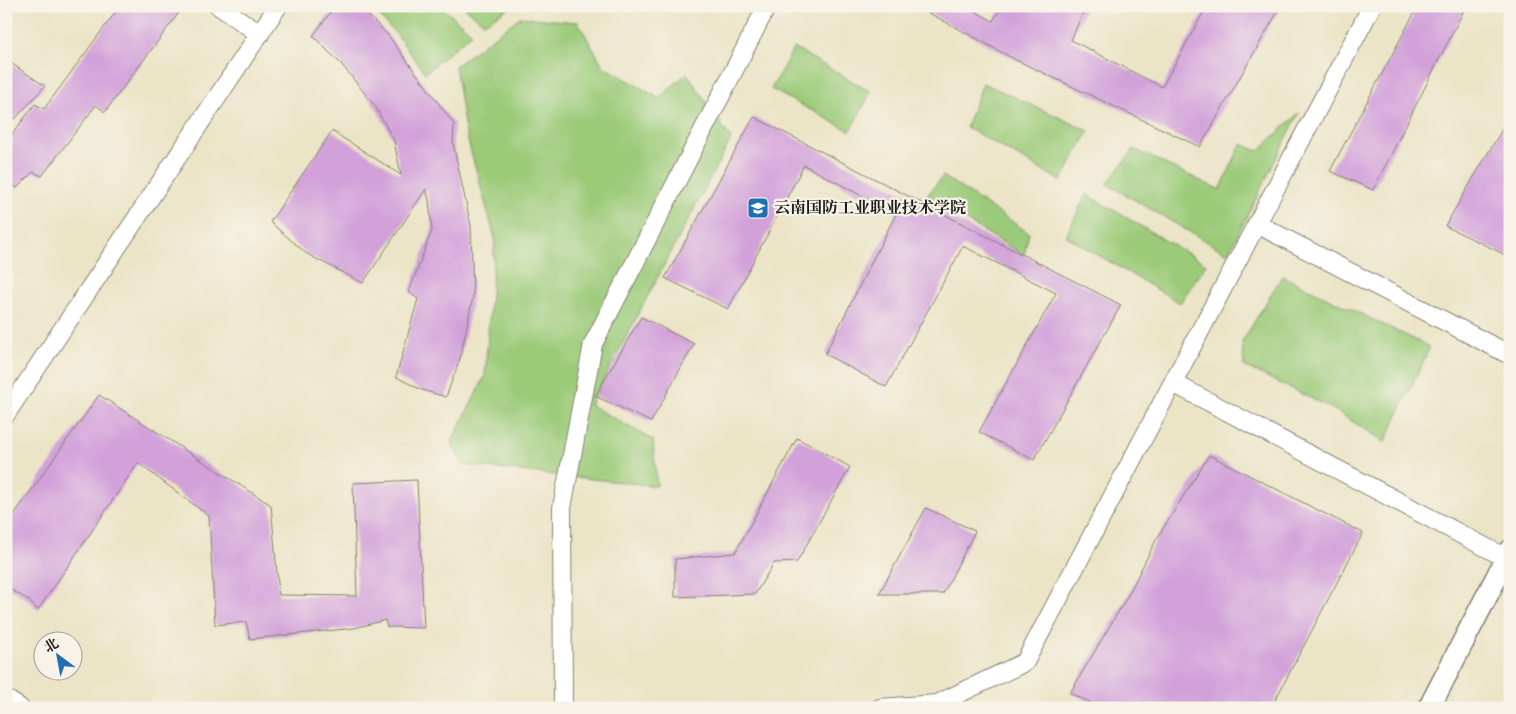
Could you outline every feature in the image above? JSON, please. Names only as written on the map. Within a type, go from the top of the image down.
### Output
[{"type":"street","points":[[219,6],[260,34]]},
{"type":"street","points":[[6,414],[278,6]]},
{"type":"street","points":[[563,708],[562,508],[592,344],[767,6]]},
{"type":"street","points":[[880,708],[937,704],[1025,662],[1372,6]]},
{"type":"street","points":[[1257,224],[1510,355]]},
{"type":"street","points":[[1172,383],[1508,554],[1429,708]]},
{"type":"street","points":[[6,699],[20,708]]},
{"type":"green space","points":[[370,6],[437,6],[450,14],[472,33],[425,73],[397,35]]},
{"type":"green space","points":[[463,6],[512,6],[484,23]]},
{"type":"green space","points":[[520,17],[578,22],[603,66],[659,98],[687,73],[731,139],[590,405],[653,440],[657,486],[464,465],[451,443],[485,376],[495,238],[465,130],[455,66]]},
{"type":"green space","points":[[794,48],[871,92],[850,131],[771,89]]},
{"type":"green space","points":[[983,83],[1089,131],[1061,181],[966,127]]},
{"type":"green space","points":[[1299,113],[1228,254],[1107,184],[1134,149],[1220,190],[1241,144],[1258,151]]},
{"type":"green space","points":[[943,176],[1029,233],[1024,255],[926,197]]},
{"type":"green space","points":[[1086,194],[1206,264],[1180,303],[1066,236]]},
{"type":"green space","points":[[1282,276],[1430,347],[1385,442],[1333,409],[1244,366],[1242,342]]},
{"type":"building","points":[[120,6],[184,6],[105,112],[96,105],[42,176],[33,172],[17,188],[6,182],[6,142],[35,104],[44,109]]},
{"type":"building","points":[[335,6],[359,6],[387,34],[454,124],[453,143],[471,226],[473,297],[460,359],[446,397],[422,390],[396,377],[418,299],[409,292],[432,230],[426,189],[363,283],[307,254],[270,222],[332,131],[401,175],[394,141],[375,106],[342,65],[313,36]]},
{"type":"building","points":[[916,6],[966,6],[993,21],[1002,6],[1086,6],[1071,40],[1162,87],[1207,6],[1281,6],[1200,147],[1016,60]]},
{"type":"building","points":[[1418,6],[1466,6],[1373,190],[1330,171]]},
{"type":"building","points":[[6,60],[45,86],[15,119],[9,113],[6,117]]},
{"type":"building","points":[[1510,116],[1510,257],[1445,226]]},
{"type":"building","points":[[754,117],[1121,305],[1034,460],[979,432],[1056,293],[963,246],[886,387],[825,354],[896,214],[804,165],[728,309],[665,278]]},
{"type":"building","points":[[641,317],[694,344],[651,422],[595,396]]},
{"type":"building","points":[[99,395],[271,505],[279,595],[357,596],[353,483],[417,480],[424,628],[387,627],[385,620],[355,628],[250,639],[246,622],[215,625],[209,516],[138,463],[38,610],[27,599],[6,587],[6,526]]},
{"type":"building","points":[[797,438],[850,467],[797,562],[774,563],[755,594],[675,597],[675,559],[735,553]]},
{"type":"building","points":[[1209,455],[1363,533],[1271,708],[1102,708],[1070,693],[1127,597],[1156,540]]},
{"type":"building","points":[[926,508],[975,531],[943,594],[879,594]]},
{"type":"place","name":"云南国防工业职业技术学院","points":[[758,208]]}]
